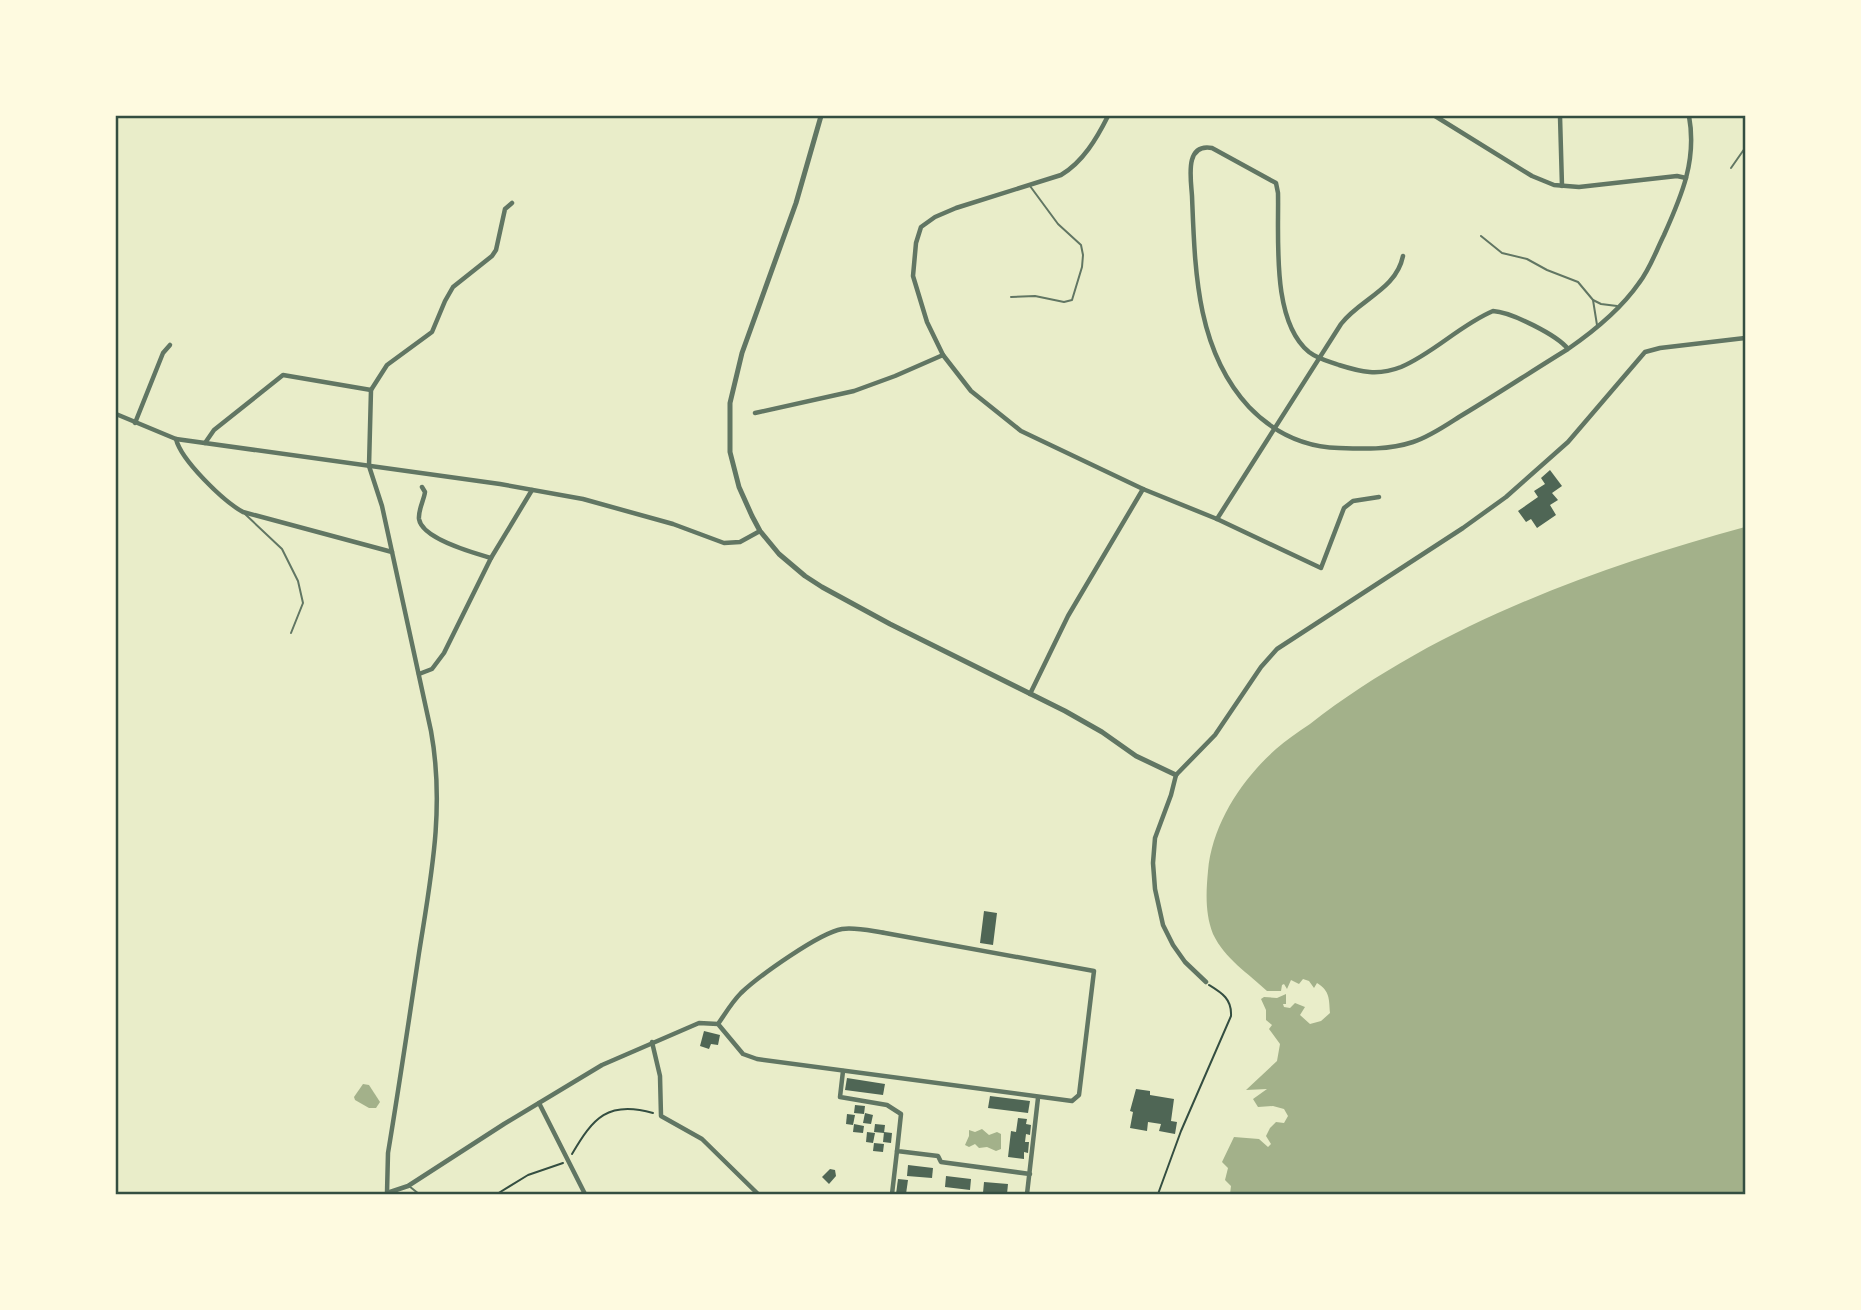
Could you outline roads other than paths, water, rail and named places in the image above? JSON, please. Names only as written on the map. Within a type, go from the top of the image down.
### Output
[{"type":"street","points":[[821,116],[796,203],[742,353],[730,403],[729,440],[735,475],[744,501],[760,531],[790,565],[822,587],[1029,695],[1065,711],[1102,732],[1129,752],[1176,775]]},
{"type":"street","points":[[1108,116],[1088,149],[1070,170],[1030,186],[942,213],[925,223],[919,232],[913,262],[914,284],[927,323],[943,355],[971,391],[1014,426],[1048,445],[1143,489],[1217,519],[1321,568],[1344,508],[1353,501],[1378,496]]},
{"type":"street","points":[[1434,116],[1532,176],[1562,186],[1579,187],[1677,176],[1686,178]]},
{"type":"street","points":[[1560,116],[1562,186]]},
{"type":"street","points":[[1568,349],[1545,332],[1505,313],[1493,311],[1427,353],[1394,369],[1369,373],[1319,358],[1306,349],[1285,315],[1281,293],[1276,183],[1218,150],[1207,147],[1198,150],[1191,159],[1199,294],[1206,329],[1219,365],[1231,386],[1254,412],[1275,430],[1308,444],[1326,448],[1379,448],[1415,442],[1568,349],[1619,306],[1644,276],[1678,203],[1692,148],[1689,116]]},
{"type":"street","points":[[512,202],[505,209],[496,250],[492,256],[453,287],[444,301],[432,332],[387,365],[371,390],[369,466],[392,552],[435,751],[439,812],[388,1153],[387,1194],[408,1186],[582,1077],[652,1042],[699,1023],[718,1024],[743,1054],[757,1059],[1072,1101],[1079,1095],[1094,971],[885,933],[839,930],[825,934],[771,970],[741,994],[718,1024]]},
{"type":"street","points":[[1217,519],[1346,318],[1394,277],[1403,256]]},
{"type":"street","points":[[1206,982],[1185,962],[1173,946],[1163,925],[1155,888],[1155,838],[1176,775],[1215,735],[1261,667],[1277,649],[1506,497],[1576,434],[1640,356],[1660,348],[1745,338]]},
{"type":"street","points":[[135,423],[163,353],[170,345]]},
{"type":"street","points":[[755,413],[854,391],[943,355]]},
{"type":"street","points":[[205,443],[214,430],[283,376],[371,390]]},
{"type":"street","points":[[116,414],[176,439],[532,490],[633,512],[724,544],[744,541],[760,531]]},
{"type":"street","points":[[176,439],[185,457],[227,501],[243,512],[392,552]]},
{"type":"street","points":[[422,487],[425,492],[419,518],[423,526],[448,545],[491,558]]},
{"type":"street","points":[[1029,695],[1068,616],[1143,489]]},
{"type":"street","points":[[419,674],[432,669],[444,653],[491,558],[532,490]]},
{"type":"street","points":[[652,1042],[660,1076],[661,1116],[702,1139],[758,1195]]},
{"type":"street","points":[[844,1071],[840,1097],[887,1105],[901,1114],[892,1195]]},
{"type":"street","points":[[1027,1195],[1038,1098]]},
{"type":"street","points":[[539,1103],[585,1195]]},
{"type":"street","points":[[897,1151],[938,1156],[941,1161],[1030,1174]]},
{"type":"lane","points":[[1731,168],[1745,148]]},
{"type":"lane","points":[[1012,297],[1030,296],[1063,302],[1072,300],[1082,267],[1081,245],[1058,224],[1030,186]]},
{"type":"lane","points":[[1481,236],[1502,253],[1527,259],[1547,270],[1574,279],[1593,300],[1598,326]]},
{"type":"lane","points":[[1593,300],[1619,306]]},
{"type":"lane","points":[[243,512],[258,529],[282,548],[299,581],[303,603],[291,633]]},
{"type":"lane","points":[[408,1186],[419,1195]]}]
